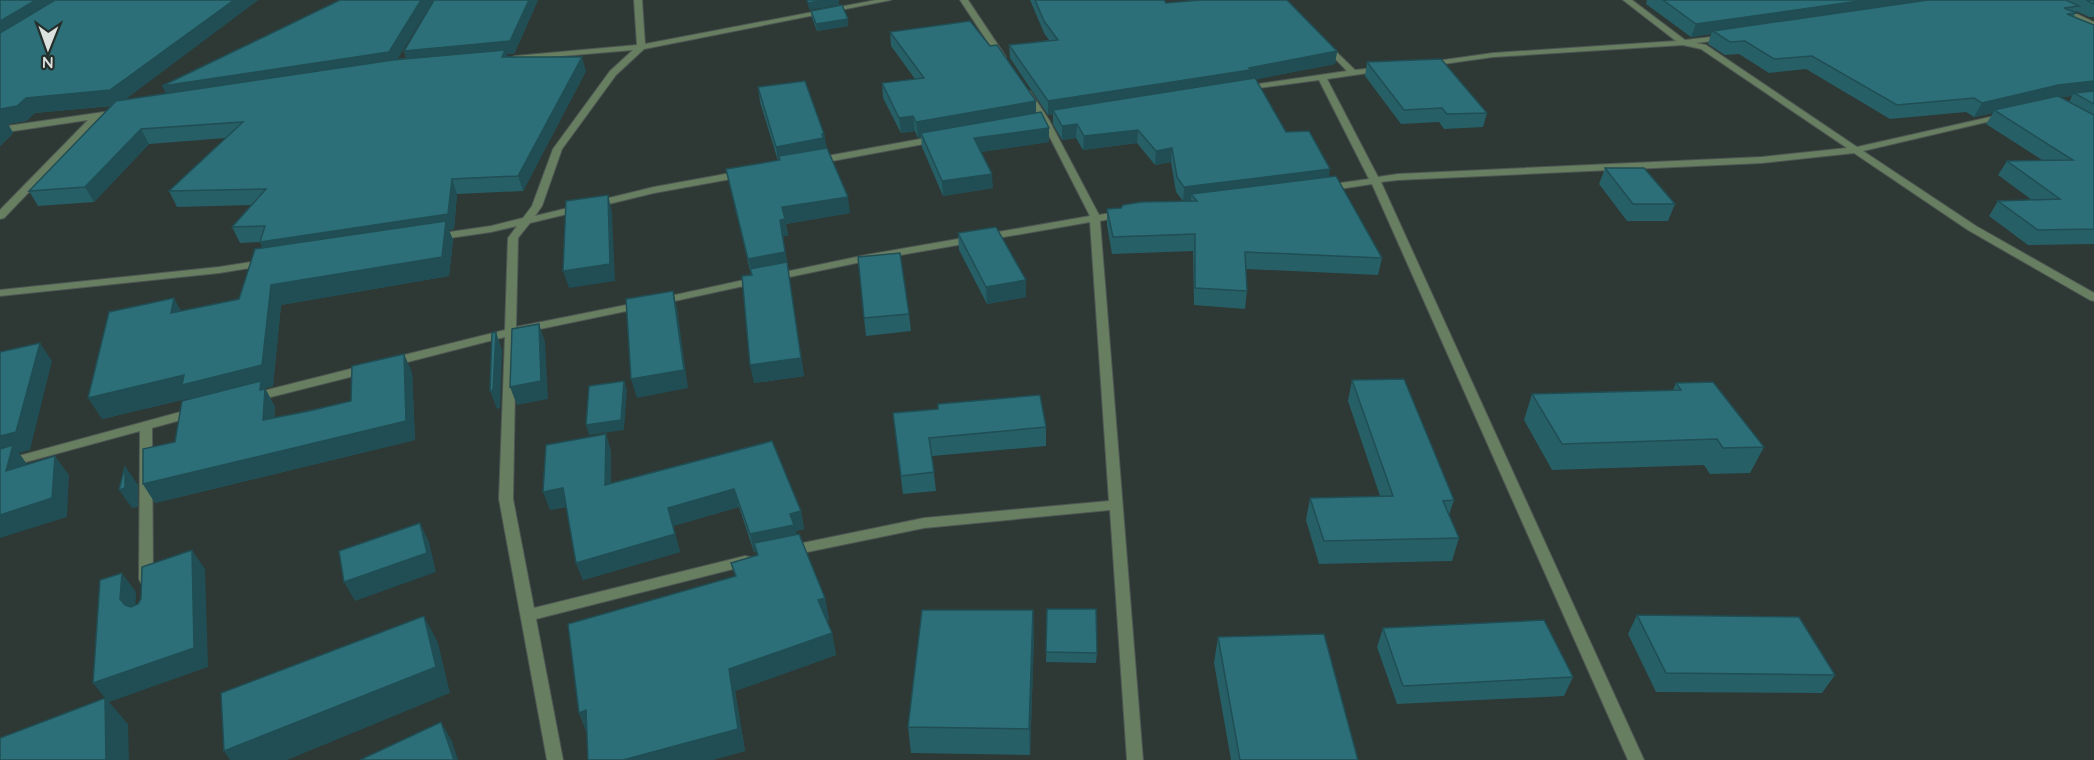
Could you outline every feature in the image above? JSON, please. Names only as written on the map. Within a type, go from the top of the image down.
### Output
[{"type":"street","points":[[638,0],[641,47]]},
{"type":"street","points":[[502,60],[641,47],[884,0]]},
{"type":"street","points":[[964,0],[1008,65]]},
{"type":"street","points":[[1627,0],[1683,42],[1703,47],[1971,228],[2094,298]]},
{"type":"street","points":[[2041,0],[2094,25]]},
{"type":"street","points":[[1423,65],[1492,54],[1683,42],[1730,36]]},
{"type":"street","points":[[1322,40],[1352,71]]},
{"type":"street","points":[[555,760],[506,499],[513,238],[537,206],[558,148],[613,73],[641,47]]},
{"type":"street","points":[[1229,91],[1352,71],[1387,68]]},
{"type":"street","points":[[1322,76],[1376,182],[1636,760]]},
{"type":"street","points":[[1020,83],[1045,120],[1095,218],[1135,760]]},
{"type":"street","points":[[0,130],[132,111]]},
{"type":"street","points":[[1317,189],[1422,175],[1762,160],[1854,150],[2012,113]]},
{"type":"street","points":[[0,216],[97,117]]},
{"type":"street","points":[[803,163],[953,137]]},
{"type":"street","points":[[420,239],[491,229],[528,218],[654,190],[757,172]]},
{"type":"street","points":[[386,364],[511,332],[866,258],[1130,213]]},
{"type":"street","points":[[0,293],[219,270],[278,261]]},
{"type":"street","points":[[249,399],[374,367]]},
{"type":"street","points":[[0,465],[203,410]]},
{"type":"street","points":[[146,424],[146,596]]},
{"type":"street","points":[[529,615],[707,568],[924,523],[1116,505]]},
{"type":"building","points":[[0,0],[36,0],[0,21]]},
{"type":"building","points":[[55,0],[234,0],[110,90],[26,98],[17,106],[0,109],[0,33]]},
{"type":"building","points":[[340,0],[421,0],[389,52],[162,86]]},
{"type":"building","points":[[434,0],[529,0],[510,41],[404,51]]},
{"type":"building","points":[[807,0],[826,0],[808,3]]},
{"type":"building","points":[[1035,0],[1164,0],[1166,3],[1201,0],[1287,0],[1337,51],[1249,68],[1250,70],[1048,101],[1009,45],[1058,40],[1044,21]]},
{"type":"building","points":[[1663,0],[1866,0],[1696,24]]},
{"type":"building","points":[[1928,0],[2066,0],[2079,6],[2064,8],[2077,13],[2067,14],[2094,25],[2094,81],[2058,85],[1982,103],[1974,98],[1897,105],[1812,56],[1774,59],[1745,41],[1730,42],[1713,31]]},
{"type":"building","points":[[842,5],[848,19],[816,24],[811,11]]},
{"type":"building","points":[[970,21],[990,46],[997,45],[1036,101],[916,122],[913,116],[899,118],[882,83],[924,78],[890,32]]},
{"type":"building","points":[[505,50],[502,57],[582,57],[518,176],[452,179],[448,214],[260,242],[265,226],[232,227],[266,189],[169,191],[243,122],[141,129],[85,187],[29,191],[116,101],[393,60]]},
{"type":"building","points":[[1441,59],[1487,113],[1447,114],[1442,108],[1404,110],[1367,62]]},
{"type":"building","points":[[1255,78],[1286,132],[1309,131],[1330,169],[1184,187],[1177,177],[1172,148],[1156,151],[1138,130],[1084,136],[1077,124],[1062,126],[1053,110]]},
{"type":"building","points":[[805,81],[824,134],[822,134],[823,138],[776,147],[758,87]]},
{"type":"building","points":[[2094,91],[2094,104],[2074,93]]},
{"type":"building","points":[[2058,96],[2094,115],[2094,229],[2038,230],[1998,201],[2060,199],[2007,161],[2073,160],[1994,110]]},
{"type":"building","points":[[1041,112],[1049,128],[974,138],[992,174],[942,181],[921,133]]},
{"type":"building","points":[[827,148],[848,197],[782,207],[785,219],[780,220],[785,252],[748,259],[726,169],[780,160],[779,156]]},
{"type":"building","points":[[1605,168],[1644,168],[1675,204],[1633,204]]},
{"type":"building","points":[[1336,176],[1382,258],[1245,252],[1247,291],[1195,288],[1195,234],[1113,237],[1107,209],[1121,208],[1123,205],[1141,202],[1197,201],[1191,194]]},
{"type":"building","points":[[608,195],[610,264],[563,271],[566,201]]},
{"type":"building","points":[[446,221],[442,257],[271,285],[262,365],[182,385],[184,375],[88,398],[109,312],[174,298],[171,313],[239,299],[255,249]]},
{"type":"building","points":[[996,227],[1026,280],[986,287],[958,233]]},
{"type":"building","points":[[900,253],[909,314],[864,318],[858,257]]},
{"type":"building","points":[[787,262],[801,358],[750,365],[742,276],[752,275],[750,269]]},
{"type":"building","points":[[673,291],[684,370],[631,379],[626,299]]},
{"type":"building","points":[[539,324],[541,381],[510,387],[512,329]]},
{"type":"building","points":[[496,332],[493,390],[490,391],[492,333]]},
{"type":"building","points":[[40,343],[16,432],[0,436],[0,352]]},
{"type":"building","points":[[404,354],[406,421],[143,484],[143,449],[175,442],[182,401],[261,381],[260,390],[265,389],[263,420],[309,411],[351,401],[352,366]]},
{"type":"building","points":[[1404,379],[1454,500],[1443,501],[1459,538],[1324,541],[1310,498],[1393,496],[1352,380]]},
{"type":"building","points":[[624,381],[621,420],[586,425],[589,386]]},
{"type":"building","points":[[1713,382],[1764,447],[1723,448],[1717,439],[1562,444],[1532,394],[1681,390],[1676,383]]},
{"type":"building","points":[[1040,395],[1046,427],[929,438],[934,472],[901,476],[893,413],[938,409],[938,404]]},
{"type":"building","points":[[606,434],[605,485],[772,441],[801,511],[790,514],[794,525],[750,534],[734,489],[668,508],[675,534],[576,563],[563,488],[543,492],[546,445]]},
{"type":"building","points":[[13,445],[6,471],[55,456],[52,498],[0,515],[0,449]]},
{"type":"building","points":[[125,466],[125,488],[119,490]]},
{"type":"building","points":[[420,523],[427,553],[344,582],[339,551]]},
{"type":"building","points":[[799,534],[825,598],[818,600],[832,633],[729,669],[738,729],[623,760],[588,760],[586,710],[579,713],[568,624],[736,576],[731,563],[758,555],[754,543]]},
{"type":"building","points":[[192,550],[194,648],[93,683],[100,580],[122,573],[120,599],[125,605],[131,607],[138,604],[141,599],[142,567]]},
{"type":"building","points":[[1047,609],[1096,609],[1097,653],[1046,652]]},
{"type":"building","points":[[922,610],[1033,610],[1029,729],[908,727]]},
{"type":"building","points":[[1637,615],[1799,617],[1835,675],[1666,673]]},
{"type":"building","points":[[424,616],[436,667],[224,751],[221,693]]},
{"type":"building","points":[[1544,620],[1573,677],[1403,686],[1383,628]]},
{"type":"building","points":[[1324,634],[1358,760],[1240,760],[1218,637]]},
{"type":"building","points":[[105,698],[106,760],[0,760],[0,738]]},
{"type":"building","points":[[441,722],[454,760],[360,760]]}]
